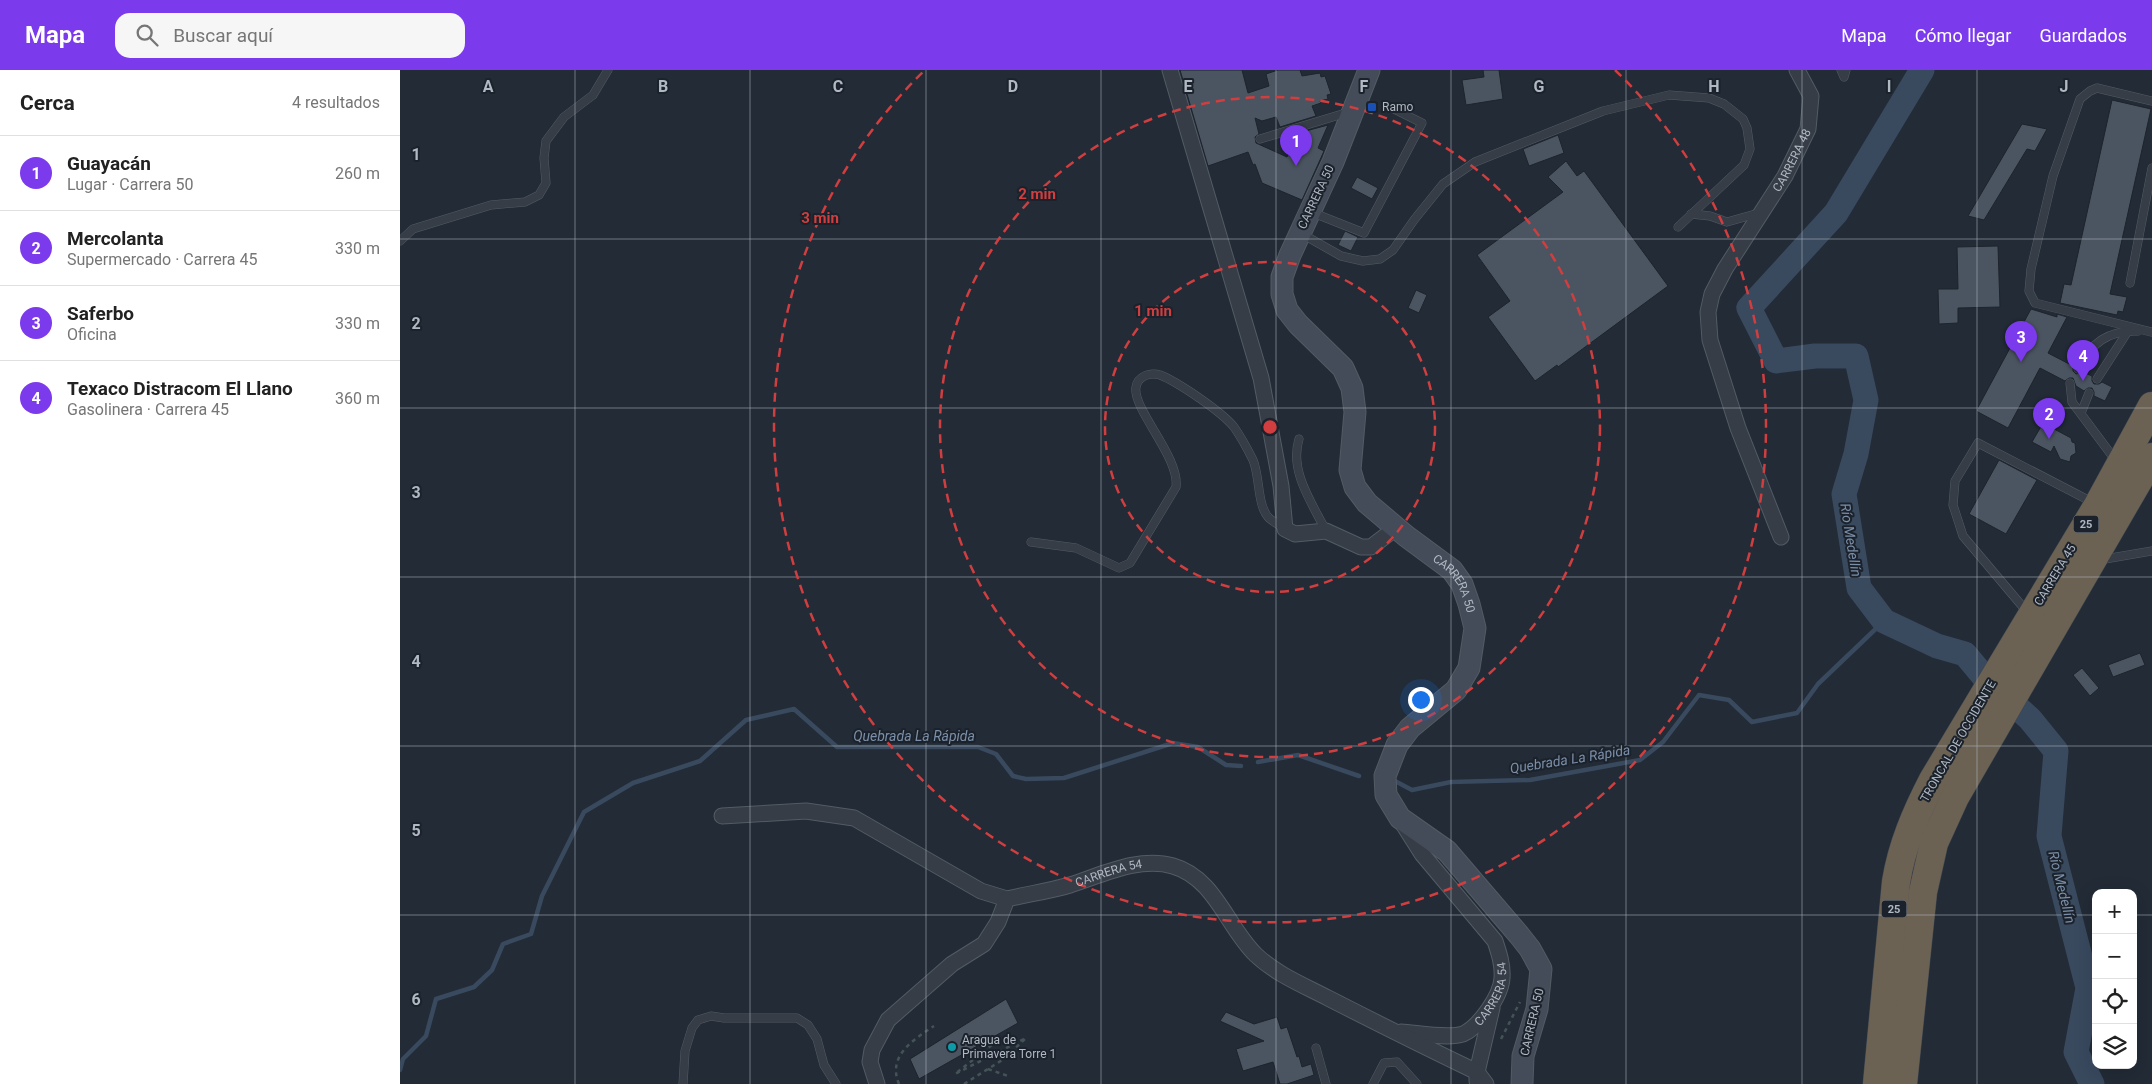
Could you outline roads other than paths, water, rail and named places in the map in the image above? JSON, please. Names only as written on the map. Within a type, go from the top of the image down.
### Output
[{"type":"highway","name":"CARRERA 45","points":[[2029,636],[2152,406]]},
{"type":"highway","name":"CARRERA 45","points":[[2029,636],[2092,561],[2151,466]]},
{"type":"highway","name":"TRONCAL DE OCCIDENTE","points":[[1877,1084],[1899,862],[1904,844],[1920,806],[1954,746],[2029,636]]},
{"type":"highway","name":"TRONCAL DE OCCIDENTE","points":[[1903,1084],[1919,926],[1928,866],[1934,844],[1943,822],[1977,760],[2029,636]]},
{"type":"main road","name":"CARRERA 50","points":[[1370,70],[1282,277],[1282,294],[1287,310],[1298,324],[1343,368],[1352,388],[1354,412],[1350,470],[1355,487],[1367,503],[1396,528],[1452,570],[1462,584],[1467,597],[1475,628],[1469,668],[1456,690],[1410,728],[1397,745],[1385,776],[1386,795],[1400,818],[1447,850],[1519,935],[1530,949],[1541,969],[1537,1008],[1524,1056],[1522,1084]]},
{"type":"street","points":[[1170,70],[1261,378],[1282,486],[1285,529],[1295,534],[1326,531],[1361,547],[1371,547],[1396,528]]},
{"type":"street","name":"CARRERA 48","points":[[1780,537],[1738,428],[1708,330],[1708,312],[1712,294],[1725,269],[1785,176],[1808,129],[1811,96],[1797,70]]},
{"type":"street","points":[[722,816],[806,810],[854,818],[981,891],[1007,899],[998,922],[984,944],[952,964],[888,1020],[872,1050],[870,1062],[877,1084]]},
{"type":"street","name":"CARRERA 54","points":[[1392,1031],[1445,1035],[1463,1034],[1480,1020],[1493,1004],[1502,980],[1501,958],[1495,940],[1422,854],[1400,818]]},
{"type":"street","name":"CARRERA 54","points":[[1007,899],[1069,885],[1111,870],[1154,863],[1172,865],[1190,872],[1204,884],[1255,954],[1273,970],[1392,1031],[1480,1080]]},
{"type":"street","points":[[1480,1080],[1493,1004]]},
{"type":"lane","points":[[400,241],[413,229],[491,205],[525,202],[540,195],[546,183],[544,158],[546,141],[564,117],[593,95],[608,70]]},
{"type":"lane","points":[[1841,70],[1844,77],[1846,70]]},
{"type":"lane","points":[[2152,101],[2096,88],[2080,99],[2053,176],[2031,268],[2028,291],[2035,303],[2152,332]]},
{"type":"lane","points":[[1300,233],[1341,256],[1363,261],[1380,259],[1393,250],[1443,184],[1475,162],[1603,111],[1669,95],[1709,98],[1724,104],[1743,119],[1749,138],[1750,149],[1744,165],[1678,227]]},
{"type":"lane","points":[[1310,211],[1364,233],[1422,123],[1392,108]]},
{"type":"lane","points":[[1260,139],[1354,110]]},
{"type":"lane","points":[[2130,283],[2152,168]]},
{"type":"lane","points":[[1691,214],[1710,216],[1727,222],[1763,212]]},
{"type":"lane","points":[[2078,369],[2086,352],[2102,339],[2128,331],[2152,332]]},
{"type":"lane","points":[[2096,379],[2128,331]]},
{"type":"lane","points":[[1031,542],[1076,548],[1119,568],[1130,563],[1176,487],[1177,479],[1161,441],[1137,400],[1135,388],[1138,380],[1144,376],[1156,374],[1168,378],[1204,402],[1233,427],[1253,462],[1261,499],[1268,518],[1285,529]]},
{"type":"lane","points":[[2070,383],[2072,402],[2120,466]]},
{"type":"lane","points":[[2081,413],[2089,393]]},
{"type":"lane","points":[[1299,439],[1296,451],[1302,483],[1326,531]]},
{"type":"lane","points":[[2029,636],[1963,536],[1953,505],[1955,481],[1978,443],[2098,505]]},
{"type":"lane","points":[[2092,561],[2152,551]]},
{"type":"lane","points":[[683,1084],[685,1051],[692,1028],[698,1020],[711,1016],[724,1018],[797,1018],[808,1025],[817,1039],[824,1065],[836,1084]]},
{"type":"lane","points":[[1316,1048],[1326,1084]]},
{"type":"lane","points":[[1372,1084],[1384,1063],[1397,1062],[1416,1084]]},
{"type":"waterway","name":"Río Medellín","points":[[1922,70],[1836,213],[1749,308],[1776,361],[1815,356],[1856,356],[1866,400],[1856,454],[1844,494],[1859,588],[1884,621],[1937,646],[1965,654],[1985,678],[2030,719],[2056,751],[2049,836],[2088,988],[2076,1052],[2092,1084]]},
{"type":"waterway","name":"Quebrada La Rápida","points":[[1393,780],[1412,790],[1451,782],[1530,780],[1640,760],[1663,742],[1699,695],[1729,700],[1752,722],[1797,713],[1818,684],[1884,621]]},
{"type":"waterway","name":"Quebrada La Rápida","points":[[400,1070],[403,1059],[426,1036],[436,999],[474,987],[492,970],[503,944],[531,934],[542,896],[584,812],[633,783],[700,761],[746,720],[794,709],[837,747],[978,747],[996,754],[1013,776],[1026,779],[1064,778],[1173,743],[1198,747],[1226,765],[1241,766]]},
{"type":"waterway","name":"Quebrada La Rápida","points":[[1258,762],[1298,755],[1359,776]]},
{"type":"place","name":"Ramo","points":[[1372,107]]},
{"type":"place","name":"Guayacán","points":[[1296,166]]},
{"type":"place","name":"Saferbo","points":[[2021,362]]},
{"type":"place","name":"Texaco Distracom El Llano","points":[[2083,381]]},
{"type":"place","name":"Mercolanta","points":[[2049,439]]},
{"type":"place","name":"Aragua de Primavera Torre 1","points":[[952,1047]]}]
